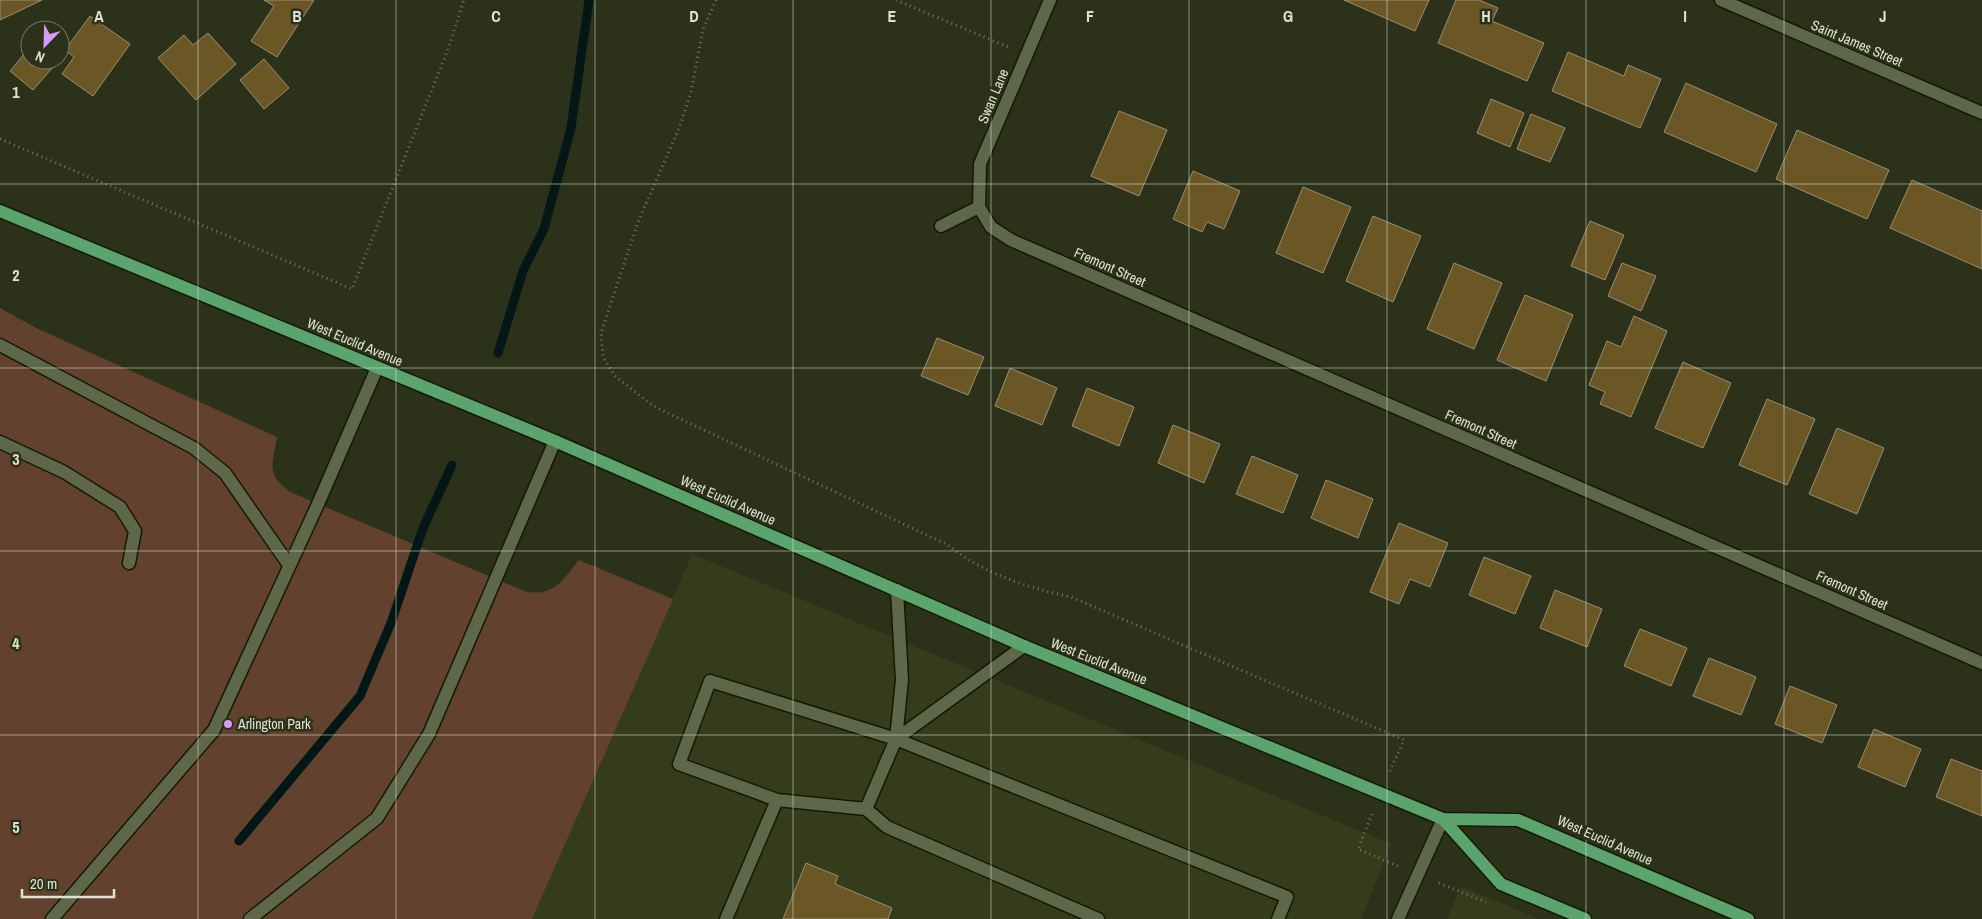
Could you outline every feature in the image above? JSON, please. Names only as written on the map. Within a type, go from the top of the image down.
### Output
[{"type":"main road","name":"West Euclid Avenue","points":[[0,211],[555,441],[1024,646],[1443,819],[1518,820],[1748,919]]},
{"type":"main road","name":"West Euclid Avenue","points":[[1443,819],[1500,884],[1585,919]]},
{"type":"street","name":"Swan Lane","points":[[980,207],[980,164],[1050,0]]},
{"type":"street","name":"Saint James Street","points":[[1721,0],[1982,113]]},
{"type":"street","points":[[941,226],[980,207]]},
{"type":"street","name":"Fremont Street","points":[[980,207],[991,227],[1011,240],[1982,663]]},
{"type":"street","points":[[0,345],[194,448],[226,473],[289,565]]},
{"type":"street","points":[[52,919],[214,730],[318,504],[377,368]]},
{"type":"street","points":[[250,919],[378,818],[429,734],[555,441]]},
{"type":"street","points":[[0,442],[64,472],[120,507],[135,531],[129,563]]},
{"type":"street","points":[[866,809],[896,739],[902,680],[896,590]]},
{"type":"street","points":[[896,739],[1024,646]]},
{"type":"street","points":[[1098,919],[887,827],[866,809],[777,800],[679,764],[710,681],[896,739],[1287,897],[1278,919]]},
{"type":"street","points":[[726,919],[777,800]]},
{"type":"street","points":[[1398,919],[1443,819]]},
{"type":"path","points":[[0,139],[352,289],[447,52],[464,0]]},
{"type":"path","points":[[716,0],[703,29],[691,92],[680,126],[638,222],[602,333],[603,357],[615,376],[653,406],[948,545],[968,561],[1025,587],[1071,597],[1404,740],[1398,751]]},
{"type":"path","points":[[896,0],[1027,55]]},
{"type":"shaded area","name":"Arlington Park","points":[[0,308],[36,328],[277,437],[273,462],[274,474],[290,492],[524,591],[534,593],[550,590],[562,581],[579,560],[673,599],[532,919],[0,919]]},
{"type":"shaded area","points":[[692,554],[1391,844],[1361,919],[532,919]]},
{"type":"shaded area","points":[[1461,886],[1539,919],[1447,919]]},
{"type":"building","points":[[0,0],[42,0],[0,20]]},
{"type":"building","points":[[264,0],[314,0],[277,57],[251,41],[274,6]]},
{"type":"building","points":[[1344,0],[1429,0],[1415,31]]},
{"type":"building","points":[[1456,0],[1479,0],[1498,8],[1492,21],[1544,43],[1527,81],[1438,43]]},
{"type":"building","points":[[90,16],[130,44],[93,96],[62,74],[65,70],[70,70],[70,63],[74,57],[70,54],[70,43]]},
{"type":"building","points":[[208,33],[236,64],[196,100],[158,58],[184,35],[193,45]]},
{"type":"building","points":[[1568,52],[1624,76],[1628,65],[1661,79],[1640,128],[1552,91]]},
{"type":"building","points":[[20,59],[20,70],[50,70],[33,90],[10,71]]},
{"type":"building","points":[[264,59],[289,88],[264,109],[240,80]]},
{"type":"building","points":[[1686,83],[1777,124],[1756,172],[1664,132]]},
{"type":"building","points":[[1491,99],[1524,113],[1510,147],[1477,133]]},
{"type":"building","points":[[1119,111],[1167,130],[1139,196],[1091,176]]},
{"type":"building","points":[[1531,114],[1565,128],[1550,162],[1517,149]]},
{"type":"building","points":[[1797,130],[1889,170],[1867,219],[1776,179]]},
{"type":"building","points":[[1193,171],[1240,191],[1224,229],[1207,222],[1202,232],[1173,219]]},
{"type":"building","points":[[1912,180],[1982,211],[1982,269],[1890,228]]},
{"type":"building","points":[[1303,187],[1351,207],[1323,273],[1276,253]]},
{"type":"building","points":[[1373,216],[1421,236],[1393,302],[1346,281]]},
{"type":"building","points":[[1590,221],[1624,235],[1605,280],[1571,266]]},
{"type":"building","points":[[1454,263],[1502,283],[1474,349],[1427,329]]},
{"type":"building","points":[[1622,263],[1656,276],[1641,311],[1608,296]]},
{"type":"building","points":[[1525,295],[1573,315],[1546,381],[1497,360]]},
{"type":"building","points":[[1634,316],[1667,331],[1631,417],[1600,404],[1605,392],[1589,385],[1607,341],[1621,347]]},
{"type":"building","points":[[937,338],[984,357],[968,395],[921,376]]},
{"type":"building","points":[[1683,362],[1731,383],[1703,448],[1655,428]]},
{"type":"building","points":[[1010,368],[1057,388],[1042,425],[995,406]]},
{"type":"building","points":[[1087,388],[1134,407],[1119,446],[1072,426]]},
{"type":"building","points":[[1767,399],[1815,419],[1787,485],[1739,465]]},
{"type":"building","points":[[1173,425],[1220,444],[1204,483],[1158,463]]},
{"type":"building","points":[[1837,428],[1884,448],[1857,514],[1809,494]]},
{"type":"building","points":[[1252,456],[1298,475],[1283,513],[1236,494]]},
{"type":"building","points":[[1326,480],[1373,499],[1358,538],[1311,518]]},
{"type":"building","points":[[1399,523],[1448,543],[1430,587],[1410,579],[1399,604],[1370,592]]},
{"type":"building","points":[[1484,557],[1531,576],[1515,614],[1469,595]]},
{"type":"building","points":[[1555,590],[1602,609],[1587,647],[1540,628]]},
{"type":"building","points":[[1640,629],[1687,648],[1671,686],[1624,666]]},
{"type":"building","points":[[1709,658],[1756,677],[1741,715],[1693,696]]},
{"type":"building","points":[[1790,686],[1837,705],[1822,743],[1775,724]]},
{"type":"building","points":[[1874,729],[1921,749],[1905,787],[1858,767]]},
{"type":"building","points":[[1951,759],[1982,771],[1982,816],[1936,797]]},
{"type":"building","points":[[806,863],[838,876],[835,884],[892,908],[888,919],[783,919]]},
{"type":"waterway","points":[[498,353],[523,271],[544,229],[571,128],[589,0]]},
{"type":"waterway","points":[[239,841],[360,696],[391,623],[423,528],[452,465]]},
{"type":"place","name":"Arlington Park","points":[[228,724]]}]
